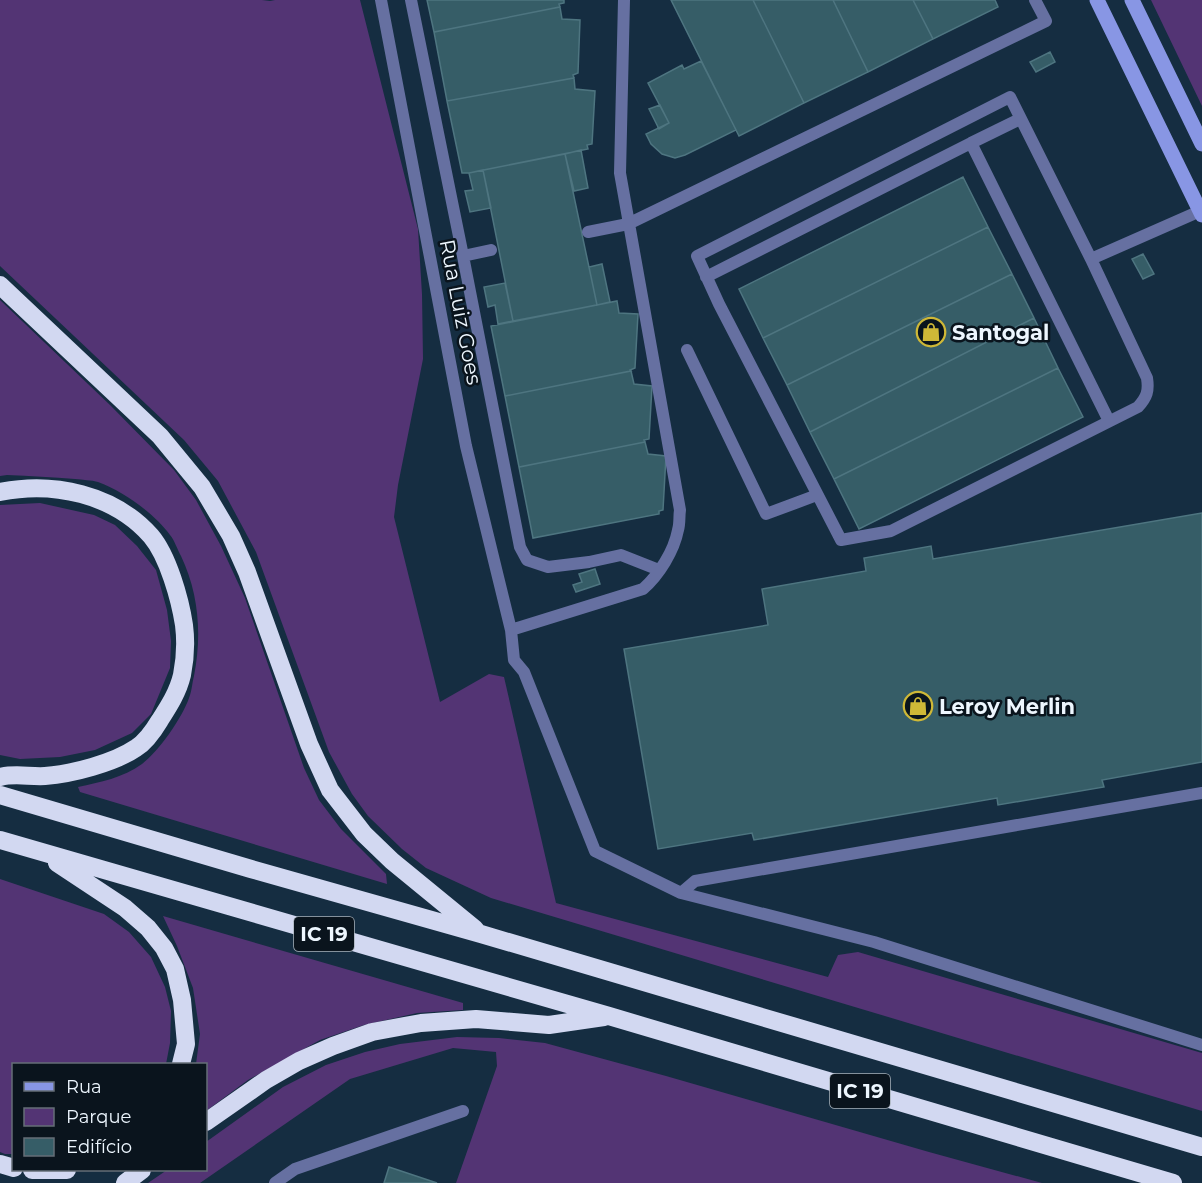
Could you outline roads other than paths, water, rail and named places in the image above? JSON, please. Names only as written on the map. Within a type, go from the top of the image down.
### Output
[{"type":"highway","points":[[0,285],[160,436],[202,487],[231,536],[247,572],[309,744],[330,790],[364,834],[392,861],[481,934]]},
{"type":"highway","points":[[0,492],[31,488],[59,489],[86,495],[113,505],[139,524],[152,537],[168,565],[184,626],[182,677],[173,700],[155,728],[137,747],[87,769],[45,776],[8,775],[0,777]]},
{"type":"highway","name":"IC 19","points":[[0,795],[1202,1147]]},
{"type":"highway","name":"IC 19","points":[[0,840],[609,1016],[1173,1183]]},
{"type":"highway","points":[[40,852],[125,908],[148,928],[164,948],[175,969],[182,1000],[186,1044],[181,1063]]},
{"type":"highway","points":[[207,1121],[266,1080],[299,1062],[333,1046],[372,1032],[421,1023],[476,1019],[549,1025],[609,1016]]},
{"type":"highway","points":[[125,1183],[141,1171]]},
{"type":"street","points":[[1097,0],[1201,213]]},
{"type":"street","points":[[1132,0],[1202,144]]},
{"type":"lane","name":"Rua Luiz Goes","points":[[381,0],[466,446],[511,630],[514,660],[524,672],[595,852],[681,893],[874,942],[1202,1045]]},
{"type":"lane","points":[[411,0],[520,547],[528,560],[548,567],[621,555],[659,570]]},
{"type":"lane","points":[[511,630],[643,589],[668,556],[678,531],[680,510],[620,172],[624,0]]},
{"type":"lane","points":[[588,232],[628,224],[1046,21],[1035,0]]},
{"type":"lane","points":[[1010,97],[1020,119],[1091,259],[1146,378],[1149,390],[1138,407],[891,531],[841,540],[719,304],[697,256],[1010,97]]},
{"type":"lane","points":[[706,277],[1020,119]]},
{"type":"lane","points":[[971,143],[1109,421]]},
{"type":"lane","points":[[1091,259],[1201,213]]},
{"type":"lane","points":[[463,256],[491,250]]},
{"type":"lane","points":[[687,350],[766,514],[817,495]]},
{"type":"lane","points":[[681,893],[695,881],[1202,793]]},
{"type":"lane","points":[[275,1183],[295,1169],[463,1112]]},
{"type":"place","name":"Santogal","points":[[931,332]]},
{"type":"place","name":"Leroy Merlin","points":[[918,706]]}]
